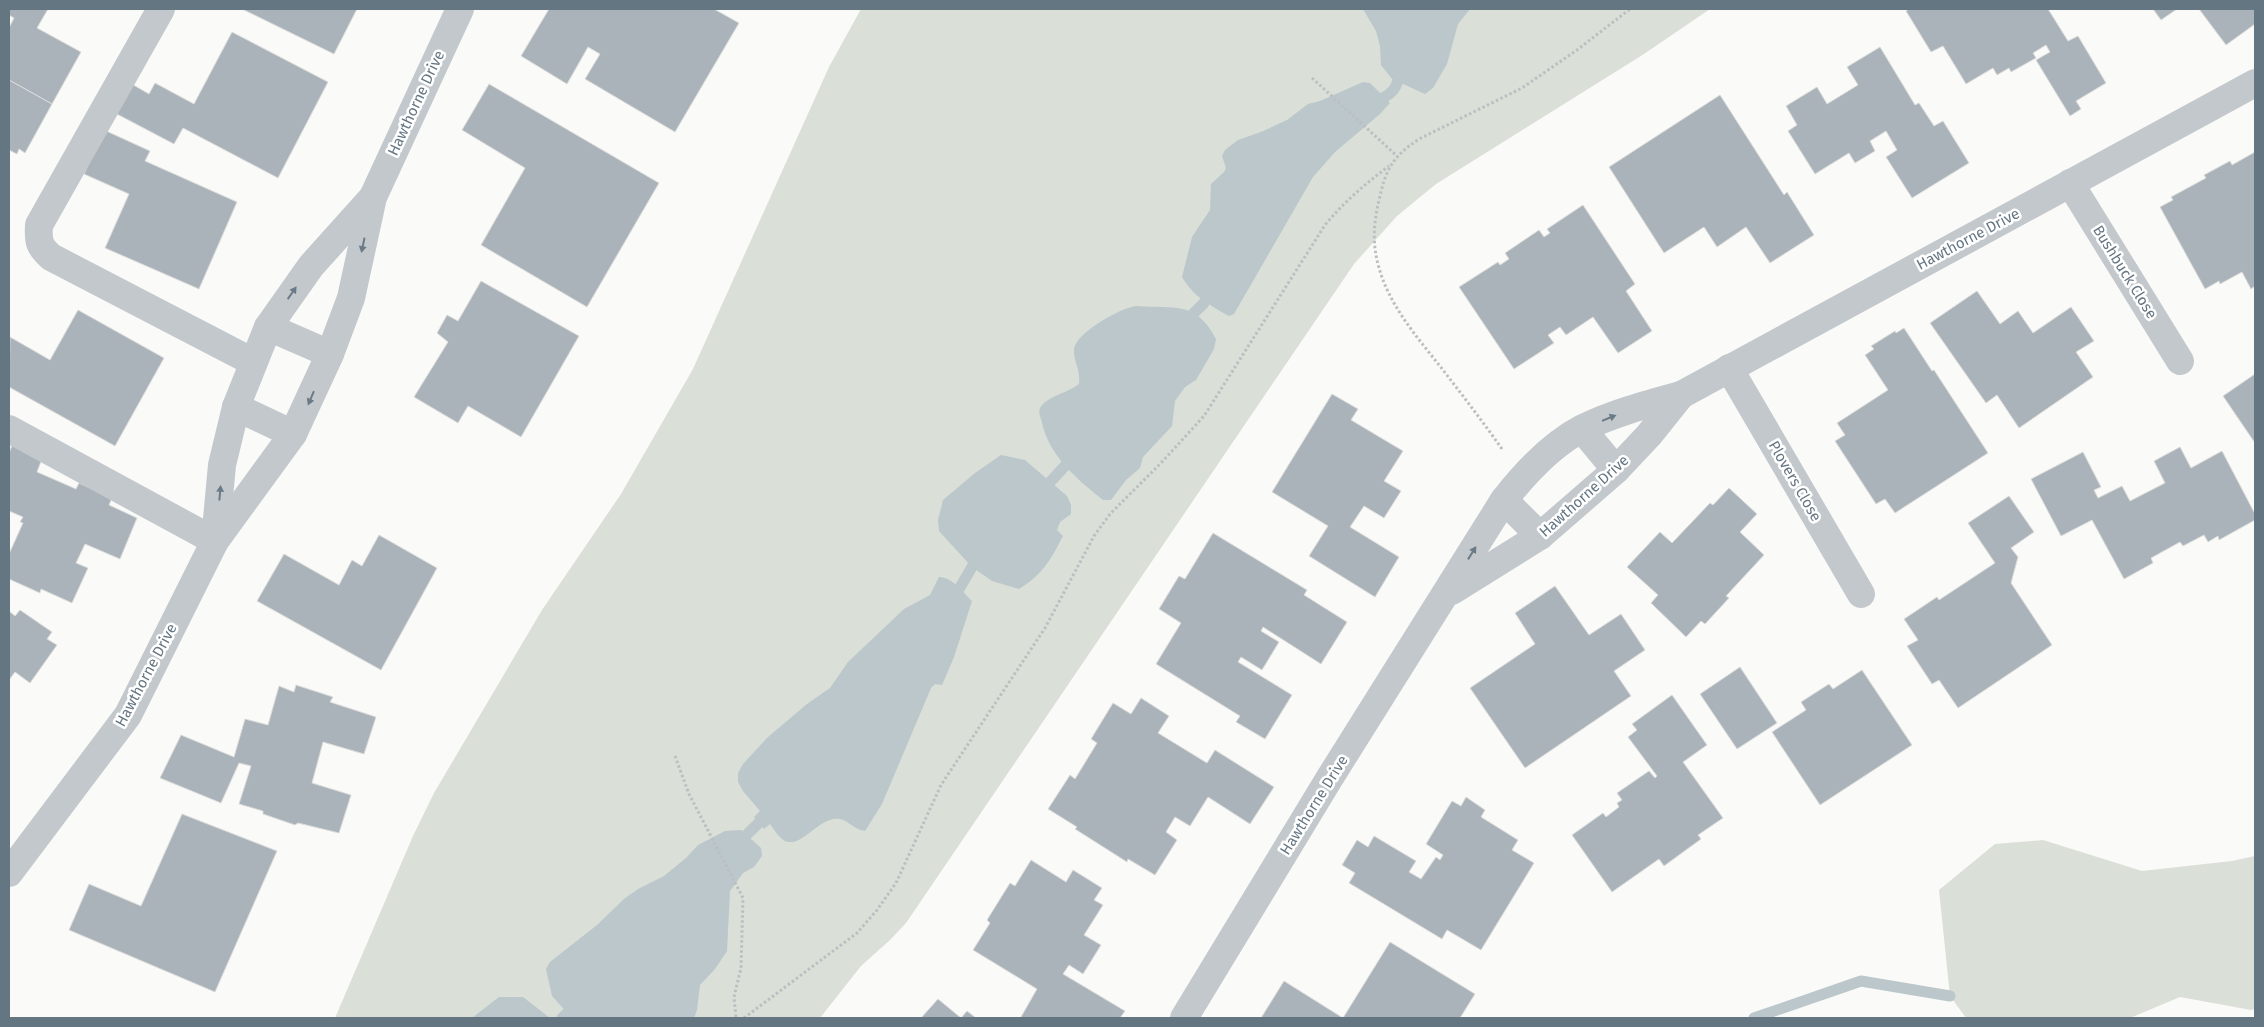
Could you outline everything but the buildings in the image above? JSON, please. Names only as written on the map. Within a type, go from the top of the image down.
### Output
[{"type":"street","points":[[162,9],[40,225],[41,248],[51,257],[253,362]]},
{"type":"street","name":"Hawthorne Drive","points":[[9,873],[128,715],[215,541],[293,434],[330,354],[351,298],[373,197],[460,9]]},
{"type":"street","name":"Hawthorne Drive","points":[[1184,1018],[1329,779],[1504,500],[1522,476],[1551,450],[1582,429],[1631,409],[1681,394],[2255,83]]},
{"type":"street","name":"Bushbuck Close","points":[[2070,184],[2180,361]]},
{"type":"street","name":"Hawthorne Drive","points":[[215,541],[222,465],[236,407],[268,327],[311,266],[373,197]]},
{"type":"street","points":[[268,327],[330,354]]},
{"type":"street","name":"Plovers Close","points":[[1729,368],[1861,594]]},
{"type":"street","name":"Hawthorne Drive","points":[[1446,594],[1540,536],[1616,470],[1649,435],[1681,394]]},
{"type":"street","points":[[236,407],[293,434]]},
{"type":"street","points":[[9,429],[215,541]]},
{"type":"street","points":[[1582,429],[1616,470]]},
{"type":"street","points":[[1504,500],[1540,536]]},
{"type":"path","points":[[744,1018],[857,933],[877,910],[896,883],[941,785],[1044,628],[1094,536],[1110,514],[1161,463],[1204,416],[1330,219],[1361,187],[1389,166],[1397,156],[1418,139],[1522,88],[1577,50],[1630,9]]},
{"type":"path","points":[[1312,78],[1397,156]]},
{"type":"path","points":[[1389,166],[1380,195],[1374,229],[1378,265],[1388,291],[1413,332],[1478,414],[1522,476]]},
{"type":"path","points":[[675,756],[690,794],[743,898],[744,924],[741,968],[734,997],[736,1018]]},
{"type":"shaded area","points":[[861,9],[1710,9],[1644,54],[1436,184],[1397,216],[1354,264],[906,923],[861,966],[820,1018],[335,1018],[413,836],[434,793],[542,610],[621,494],[693,369],[829,67]]},
{"type":"shaded area","points":[[1363,9],[1470,9],[1458,24],[1447,64],[1433,88],[1425,94],[1392,79],[1381,65],[1380,46],[1376,31]]},
{"type":"shaded area","points":[[1363,82],[1370,83],[1390,103],[1380,114],[1335,152],[1313,177],[1234,314],[1229,316],[1203,300],[1182,277],[1192,237],[1210,210],[1211,184],[1226,168],[1222,156],[1225,150],[1238,140],[1287,120],[1308,104],[1320,101]]},
{"type":"shaded area","points":[[1136,306],[1172,307],[1192,312],[1208,327],[1216,339],[1214,349],[1196,380],[1185,387],[1175,401],[1172,426],[1143,457],[1140,468],[1126,480],[1111,500],[1103,500],[1074,475],[1058,457],[1046,435],[1039,410],[1047,400],[1079,384],[1074,349],[1082,336],[1110,316]]},
{"type":"shaded area","points":[[1001,455],[1025,460],[1067,496],[1071,505],[1071,514],[1060,522],[1057,530],[1063,536],[1050,560],[1034,578],[1019,589],[992,581],[972,567],[939,531],[938,520],[943,500],[975,473]]},
{"type":"shaded area","points":[[939,577],[953,582],[972,601],[954,657],[942,685],[935,684],[931,688],[882,804],[865,831],[843,820],[832,819],[824,822],[802,838],[789,842],[782,839],[770,824],[764,829],[754,817],[760,811],[738,782],[738,773],[743,764],[768,737],[807,704],[830,688],[848,662],[904,609],[930,595]]},
{"type":"shaded area","points":[[741,830],[761,848],[762,856],[754,867],[743,873],[730,891],[727,951],[715,969],[700,985],[697,1010],[694,1018],[572,1018],[552,996],[546,969],[550,962],[597,925],[624,899],[638,889],[664,876],[686,858],[698,845],[725,831]]},
{"type":"shaded area","points":[[2043,840],[2142,871],[2232,861],[2255,856],[2255,1009],[2251,1010],[2180,997],[2130,1018],[1966,1018],[1950,996],[1939,890],[1995,844]]},
{"type":"shaded area","points":[[499,997],[523,997],[550,1018],[472,1018]]},
{"type":"waterway","points":[[1372,102],[1385,97],[1393,90],[1398,81],[1400,68]]},
{"type":"waterway","points":[[1185,322],[1204,303],[1211,290]]},
{"type":"waterway","points":[[1040,493],[1075,455]]},
{"type":"waterway","points":[[952,601],[972,567],[982,556]]},
{"type":"waterway","points":[[735,846],[768,814]]},
{"type":"waterway","points":[[1754,1018],[1861,981],[1950,996]]},
{"type":"waterway","points":[[562,1018],[577,1004]]}]
